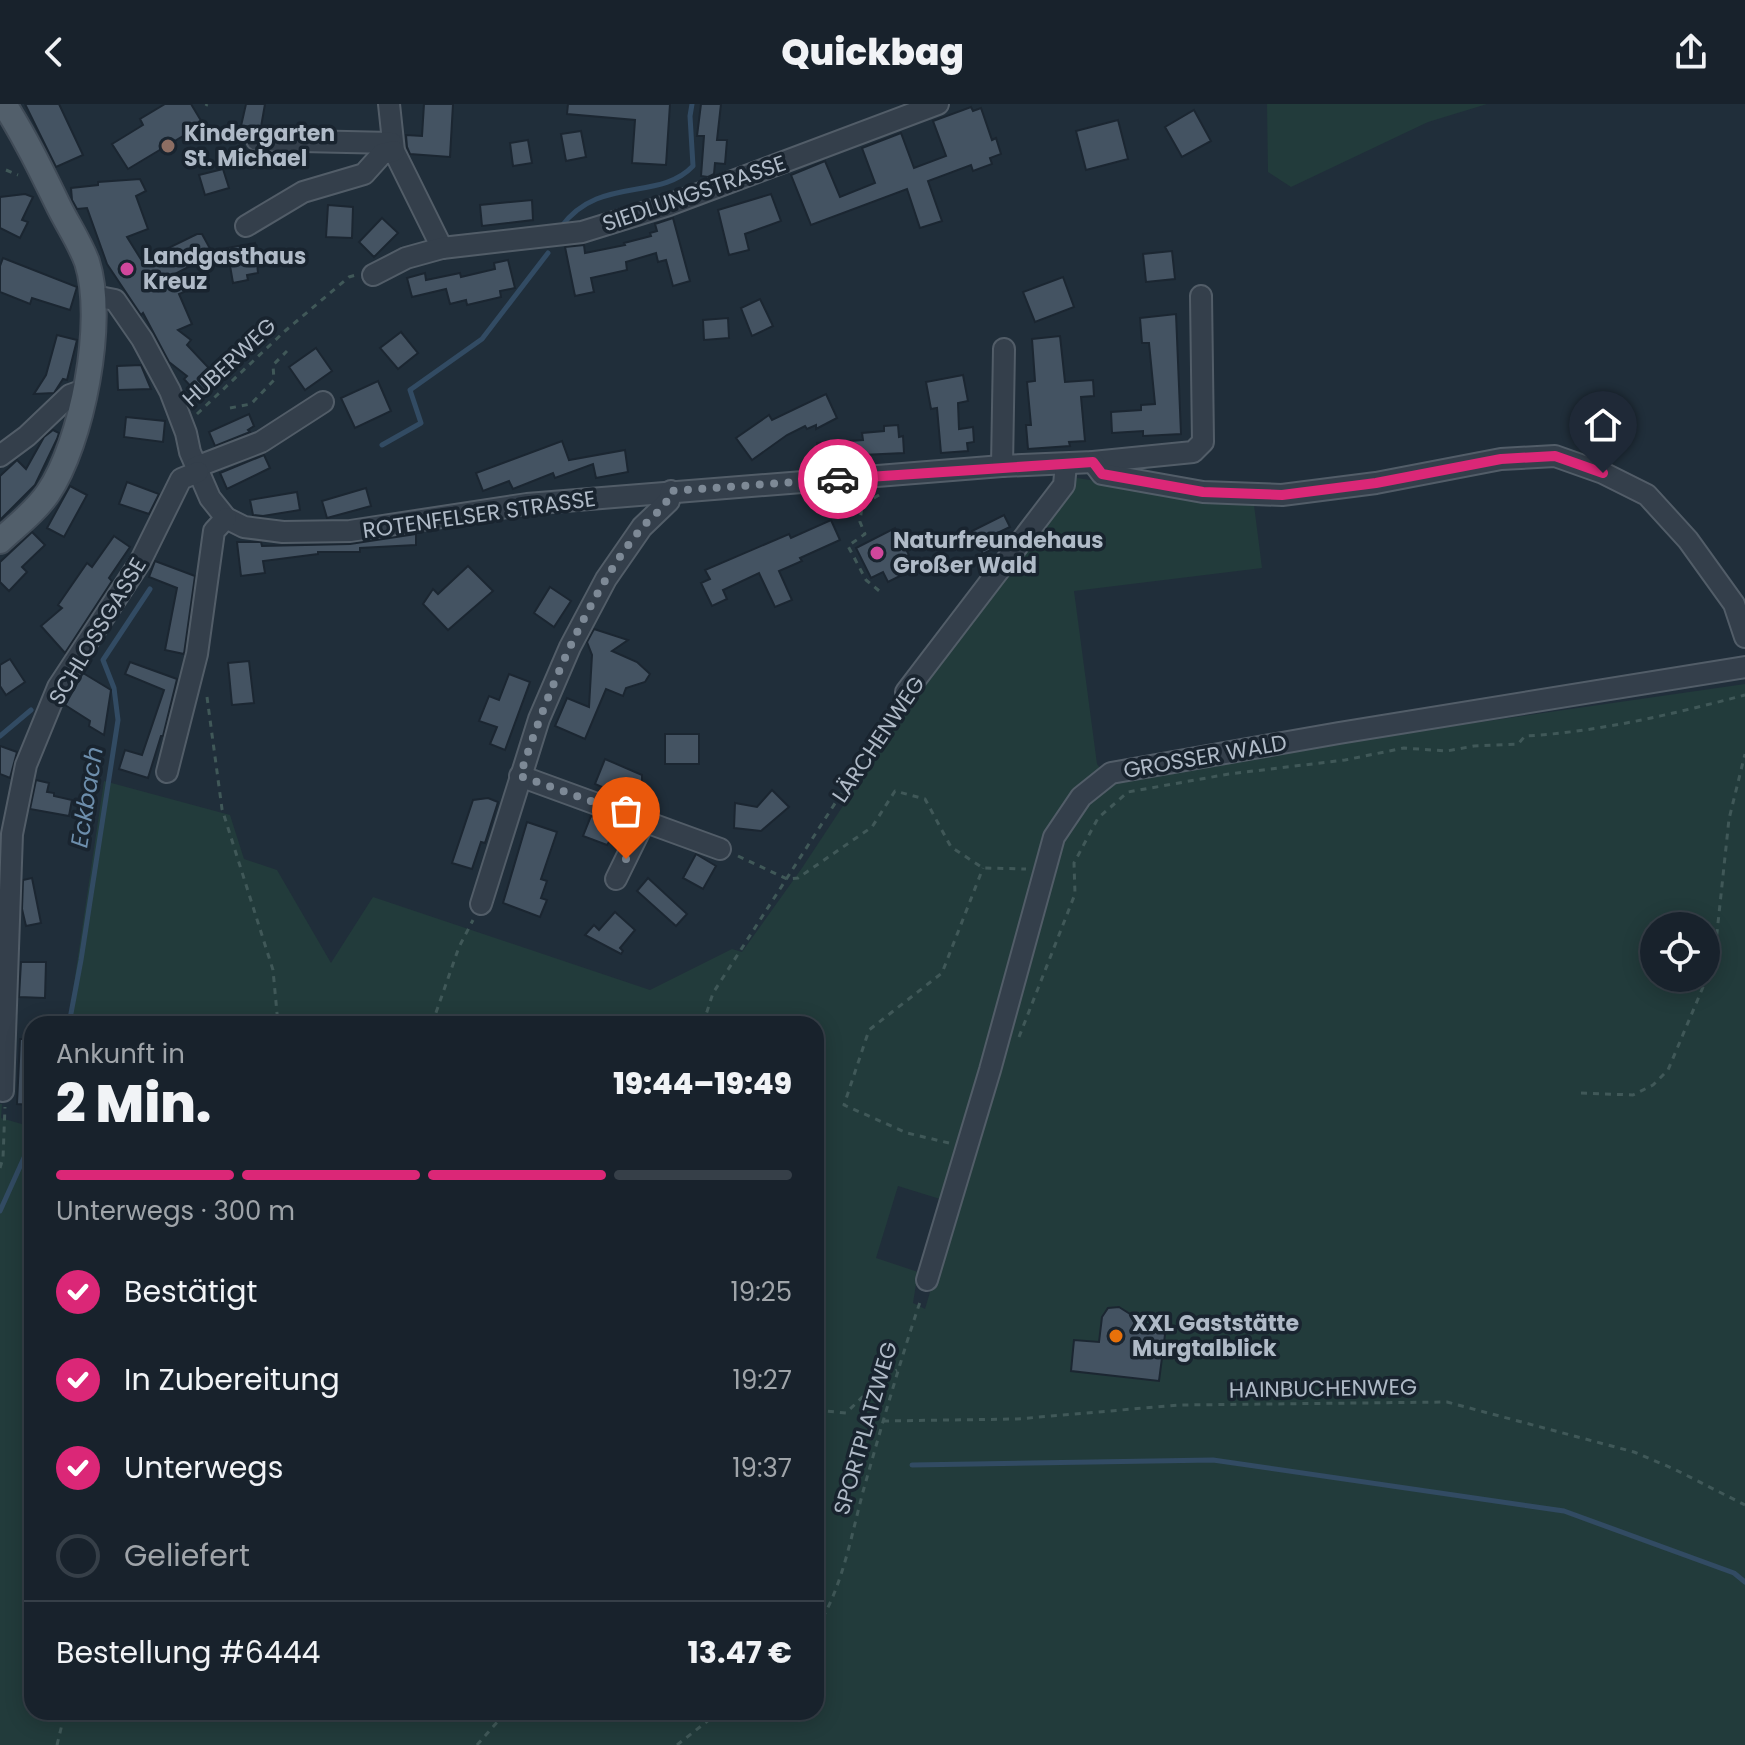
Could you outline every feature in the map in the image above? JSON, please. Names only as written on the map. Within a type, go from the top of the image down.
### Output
[{"type":"main road","points":[[0,541],[46,497],[78,429],[91,357],[94,296],[87,262],[20,129],[4,104]]},
{"type":"street","points":[[389,104],[393,147],[442,248]]},
{"type":"street","name":"SIEDLUNGSTRASSE","points":[[373,275],[406,258],[442,248],[582,232],[669,205],[938,104]]},
{"type":"street","points":[[257,140],[393,147]]},
{"type":"street","points":[[246,226],[303,192],[364,174],[393,147]]},
{"type":"street","points":[[94,296],[115,300],[142,339],[170,391],[210,498],[226,518],[214,531],[197,654],[167,772]]},
{"type":"street","name":"ROTENFELSER STRASSE","points":[[226,518],[244,527],[283,532],[350,531],[527,504],[1193,452],[1203,442],[1201,296]]},
{"type":"street","points":[[1002,466],[1004,349]]},
{"type":"street","points":[[0,456],[27,436],[70,395],[84,390]]},
{"type":"street","points":[[197,469],[261,442],[323,402]]},
{"type":"street","points":[[1093,462],[1102,474],[1203,492],[1282,495],[1376,483],[1501,459],[1555,456],[1603,473],[1647,495],[1688,540],[1734,604],[1745,637]]},
{"type":"street","name":"LÄRCHENWEG","points":[[906,692],[1064,485],[1066,464]]},
{"type":"street","name":"SCHLOSSGASSE","points":[[3,1091],[12,834],[26,765],[58,687],[140,562],[181,479],[197,469]]},
{"type":"street","points":[[481,904],[539,719],[570,647],[599,592],[642,527],[669,501],[671,491]]},
{"type":"street","name":"GROSSER WALD","points":[[927,1280],[990,1070],[1054,837],[1081,797],[1111,773],[1745,667]]},
{"type":"street","points":[[520,776],[720,849]]},
{"type":"street","points":[[616,879],[645,820]]},
{"type":"path","points":[[6,170],[19,175]]},
{"type":"path","name":"HUBERWEG","points":[[182,424],[190,421],[285,331],[349,277],[368,270],[373,275]]},
{"type":"path","points":[[230,408],[251,404],[274,380],[273,365],[287,351]]},
{"type":"path","points":[[883,594],[866,580],[848,546],[865,534],[860,522],[862,505],[906,482],[906,474]]},
{"type":"path","points":[[205,689],[222,809],[273,970],[277,1016]]},
{"type":"path","name":"LÄRCHENWEG","points":[[706,1016],[713,993],[906,692]]},
{"type":"path","points":[[1014,1042],[1022,1033],[1075,894],[1074,863],[1098,818],[1128,792],[1229,774],[1345,760],[1404,748],[1447,751],[1518,744],[1525,736],[1569,734],[1745,695]]},
{"type":"path","points":[[1581,1093],[1633,1095],[1653,1085],[1668,1070],[1714,961],[1729,819],[1745,754]]},
{"type":"path","points":[[750,860],[787,879],[798,878],[872,827],[895,791],[925,799],[951,847],[983,868],[1045,871]]},
{"type":"path","points":[[966,1147],[907,1133],[844,1105],[869,1030],[942,973],[983,868]]},
{"type":"path","points":[[435,1016],[459,947],[481,904]]},
{"type":"path","points":[[0,1168],[3,1158],[3,1091]]},
{"type":"path","name":"SPORTPLATZWEG","points":[[824,1617],[846,1554],[897,1370],[927,1280]]},
{"type":"path","points":[[824,1411],[846,1413],[884,1376],[897,1370]]},
{"type":"path","name":"HAINBUCHENWEG","points":[[883,1421],[1017,1419],[1179,1405],[1447,1402],[1634,1452],[1745,1505]]},
{"type":"path","points":[[57,1745],[63,1720]]},
{"type":"path","points":[[477,1745],[499,1720]]},
{"type":"path","points":[[677,1745],[709,1720]]},
{"type":"green space","points":[[1267,104],[1487,104],[1428,122],[1291,187],[1268,172]]},
{"type":"green space","points":[[1077,478],[1254,505],[1262,568],[1074,591],[1097,764],[1113,784],[1383,736],[1745,684],[1745,1745],[0,1745],[0,1104],[1,1118],[24,1125],[24,1720],[824,1720],[824,1016],[69,1016],[104,781],[230,815],[244,859],[277,870],[331,963],[373,897],[650,990],[732,949],[742,952],[802,868],[930,674]],"holes":[[[975,1082],[992,1084],[925,1309],[913,1303],[918,1272],[876,1258],[898,1186],[940,1199]]]},
{"type":"building","points":[[25,104],[59,104],[83,155],[56,167]]},
{"type":"building","name":"Kindergarten St. Michael","points":[[165,104],[191,104],[203,124],[128,169],[112,144],[143,125],[140,119]]},
{"type":"building","points":[[246,104],[265,104],[261,127],[241,126]]},
{"type":"building","points":[[424,104],[453,104],[450,157],[410,154],[406,135],[422,136]]},
{"type":"building","points":[[568,104],[670,104],[666,165],[632,163],[635,120],[567,114]]},
{"type":"building","points":[[701,104],[721,104],[717,140],[727,140],[725,164],[715,163],[714,174],[708,177],[701,176],[704,136],[697,136]]},
{"type":"building","points":[[971,107],[973,111],[981,108],[992,140],[996,138],[1001,154],[990,158],[992,164],[973,171],[971,165],[928,181],[942,221],[920,228],[907,189],[811,225],[791,175],[825,161],[840,197],[875,183],[862,148],[901,133],[914,168],[946,156],[933,121]]},
{"type":"building","points":[[1194,110],[1211,141],[1182,157],[1165,127]]},
{"type":"building","points":[[1118,120],[1128,159],[1086,170],[1076,131]]},
{"type":"building","points":[[581,131],[586,157],[566,161],[561,134]]},
{"type":"building","points":[[528,140],[532,163],[513,166],[510,143]]},
{"type":"building","points":[[223,169],[229,188],[205,195],[199,175]]},
{"type":"building","points":[[140,179],[146,191],[136,196],[148,229],[127,237],[142,261],[197,234],[202,234],[213,254],[175,274],[184,292],[179,294],[192,324],[178,330],[191,340],[187,345],[221,381],[202,399],[184,379],[187,376],[169,362],[143,313],[141,315],[107,264],[87,208],[77,209],[72,200],[71,188],[98,185],[98,182]]},
{"type":"building","points":[[25,194],[33,197],[22,220],[28,222],[20,238],[0,228],[0,197]]},
{"type":"building","points":[[771,194],[781,221],[745,234],[749,250],[729,255],[718,210]]},
{"type":"building","points":[[532,200],[533,220],[482,226],[480,205]]},
{"type":"building","points":[[328,205],[353,207],[352,238],[326,237]]},
{"type":"building","points":[[382,218],[398,233],[374,257],[359,242]]},
{"type":"building","points":[[673,218],[690,281],[673,286],[666,260],[658,262],[656,253],[626,262],[627,270],[591,278],[594,292],[575,296],[565,247],[584,245],[585,253],[625,245],[651,236],[650,233],[657,231],[655,224]]},
{"type":"building","points":[[255,243],[258,273],[247,275],[248,280],[233,283],[227,248]]},
{"type":"building","points":[[1172,251],[1175,279],[1146,282],[1143,254]]},
{"type":"building","points":[[3,258],[77,287],[70,310],[32,298],[30,304],[0,292]]},
{"type":"building","points":[[508,260],[515,288],[500,291],[501,297],[467,305],[466,300],[450,304],[446,289],[412,297],[407,278],[425,273],[426,280],[460,273],[461,277],[495,269],[494,263]]},
{"type":"building","points":[[1063,277],[1074,307],[1035,322],[1023,292]]},
{"type":"building","points":[[760,299],[773,326],[752,336],[741,308]]},
{"type":"building","points":[[1176,314],[1181,434],[1143,436],[1143,431],[1112,433],[1111,412],[1141,410],[1141,405],[1155,404],[1149,343],[1142,343],[1140,318]]},
{"type":"building","points":[[728,318],[729,338],[704,340],[703,320]]},
{"type":"building","points":[[401,332],[418,353],[398,369],[380,348]]},
{"type":"building","points":[[57,335],[77,340],[67,380],[63,379],[54,393],[34,394],[46,375]]},
{"type":"building","points":[[1060,336],[1065,382],[1093,380],[1094,396],[1081,397],[1085,441],[1069,442],[1070,446],[1028,449],[1026,425],[1031,425],[1027,382],[1035,381],[1032,339]]},
{"type":"building","points":[[316,348],[332,371],[305,390],[289,367]]},
{"type":"building","points":[[141,365],[151,389],[118,390],[117,366]]},
{"type":"building","points":[[963,375],[968,401],[958,403],[959,429],[973,427],[974,442],[967,443],[968,451],[941,453],[937,408],[931,409],[926,382]]},
{"type":"building","points":[[378,381],[391,411],[355,428],[341,398]]},
{"type":"building","points":[[826,394],[837,418],[816,429],[816,425],[807,429],[805,426],[752,460],[736,438],[769,415],[772,420]]},
{"type":"building","points":[[249,414],[254,426],[248,430],[250,432],[215,446],[209,432]]},
{"type":"building","points":[[126,417],[165,421],[163,442],[124,437]]},
{"type":"building","points":[[898,425],[899,437],[903,436],[904,453],[841,456],[841,465],[818,466],[817,443],[863,440],[862,433],[884,431],[884,426]]},
{"type":"building","points":[[53,430],[59,433],[35,485],[0,520],[0,476],[17,460],[26,469],[44,437]]},
{"type":"building","points":[[562,441],[569,460],[625,450],[628,472],[596,478],[593,464],[555,478],[553,473],[513,489],[509,481],[483,491],[476,473]]},
{"type":"building","points":[[264,455],[270,468],[227,489],[220,473]]},
{"type":"building","points":[[127,482],[159,494],[149,514],[119,504]]},
{"type":"building","points":[[70,486],[87,495],[64,537],[47,528]]},
{"type":"building","points":[[366,488],[371,506],[327,518],[322,501]]},
{"type":"building","points":[[297,492],[300,510],[253,515],[250,500]]},
{"type":"building","points":[[1004,515],[1010,527],[993,535],[998,546],[983,554],[972,531]]},
{"type":"building","points":[[831,520],[840,540],[779,571],[792,600],[775,607],[759,573],[723,590],[727,599],[712,606],[701,583],[710,579],[705,570],[789,534],[791,538]]},
{"type":"building","points":[[895,528],[909,555],[897,561],[904,574],[888,582],[883,572],[871,578],[856,548]]},
{"type":"building","points":[[32,532],[45,545],[22,567],[27,572],[9,591],[0,582],[0,562]]},
{"type":"building","points":[[416,534],[416,545],[360,548],[360,552],[318,552],[263,561],[265,573],[241,576],[237,542],[261,542],[262,546],[350,544]]},
{"type":"building","points":[[114,536],[130,547],[109,578],[112,581],[65,653],[41,626],[62,608],[58,605],[87,563],[92,567]]},
{"type":"building","points":[[155,561],[195,576],[184,654],[165,650],[177,588],[149,577]]},
{"type":"building","points":[[468,566],[493,591],[448,630],[423,604],[433,589],[438,594]]},
{"type":"building","points":[[550,587],[571,601],[554,627],[534,613]]},
{"type":"building","points":[[594,629],[628,640],[612,651],[637,662],[650,674],[645,682],[626,688],[623,696],[606,689],[585,739],[555,726],[567,698],[589,707],[592,655],[587,642]]},
{"type":"building","points":[[10,659],[25,682],[6,695],[0,686],[0,665]]},
{"type":"building","points":[[249,661],[254,703],[232,705],[228,663]]},
{"type":"building","points":[[130,662],[177,679],[163,736],[148,778],[119,769],[125,750],[142,755],[164,690],[125,674]]},
{"type":"building","points":[[83,673],[111,690],[104,735],[89,726],[90,721],[65,705]]},
{"type":"building","points":[[509,674],[530,682],[505,750],[490,744],[497,727],[479,721],[489,696],[499,700]]},
{"type":"building","points":[[665,734],[699,734],[699,764],[665,764]]},
{"type":"building","points":[[0,746],[17,752],[10,778],[0,774]]},
{"type":"building","points":[[605,759],[642,775],[642,799],[620,789],[618,794],[595,784]]},
{"type":"building","points":[[36,780],[49,783],[47,792],[54,793],[54,796],[72,800],[69,816],[30,809]]},
{"type":"building","points":[[772,790],[789,807],[761,831],[734,828],[735,803],[757,807]]},
{"type":"building","points":[[488,798],[498,802],[485,843],[481,842],[472,869],[452,863],[473,800]]},
{"type":"building","points":[[591,816],[620,826],[615,841],[611,839],[607,845],[583,836]]},
{"type":"building","points":[[527,822],[557,832],[541,879],[547,881],[541,898],[547,900],[540,917],[503,903]]},
{"type":"building","points":[[696,854],[716,866],[703,889],[683,878]]},
{"type":"building","points":[[32,878],[41,923],[26,926],[22,909],[23,880]]},
{"type":"building","points":[[648,878],[687,914],[676,926],[637,891]]},
{"type":"building","points":[[615,912],[635,930],[620,948],[623,951],[621,954],[585,935],[594,925],[599,930]]},
{"type":"building","points":[[21,962],[46,962],[45,998],[19,997]]},
{"type":"building","points":[[20,1039],[24,1039],[24,1104],[17,1104]]},
{"type":"building","points":[[1119,1307],[1130,1314],[1134,1322],[1166,1327],[1159,1381],[1071,1371],[1074,1340],[1099,1342],[1102,1317],[1108,1308]]},
{"type":"waterway","points":[[561,227],[576,211],[593,201],[610,194],[663,183],[679,177],[693,166],[692,104]]},
{"type":"waterway","points":[[382,445],[421,423],[410,390],[482,339],[548,253]]},
{"type":"waterway","name":"Eckbach","points":[[70,1016],[118,720],[114,688],[103,660],[150,589]]},
{"type":"waterway","points":[[0,736],[31,710]]},
{"type":"waterway","name":"Eckbach","points":[[0,1211],[24,1158]]},
{"type":"waterway","points":[[912,1465],[1213,1460],[1564,1511],[1734,1573],[1745,1582]]},
{"type":"way so far","points":[[626,859],[645,820],[520,776],[539,719],[570,647],[606,579],[642,527],[669,501],[671,491],[838,479]]},
{"type":"place","name":"Kindergarten St. Michael","points":[[168,146]]},
{"type":"place","name":"Landgasthaus Kreuz","points":[[127,269]]},
{"type":"place","name":"Naturfreundehaus Großer Wald","points":[[877,553]]},
{"type":"place","name":"XXL Gaststätte Murgtalblick","points":[[1116,1336]]},
{"type":"route","points":[[838,479],[1093,462],[1102,474],[1203,492],[1282,495],[1376,483],[1501,459],[1555,456],[1603,473]]}]
